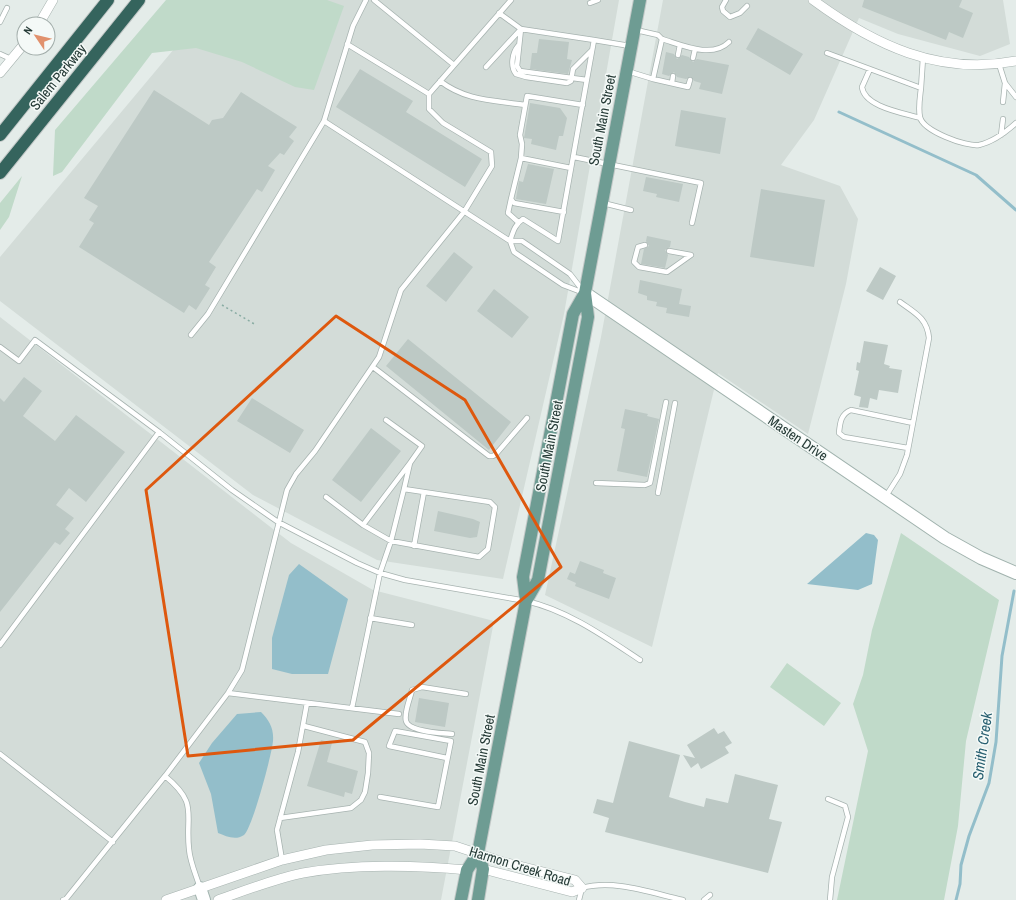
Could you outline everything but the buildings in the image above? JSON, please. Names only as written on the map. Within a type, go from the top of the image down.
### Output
[{"type":"highway","name":"Salem Parkway","points":[[0,135],[108,0]]},
{"type":"highway","name":"Salem Parkway","points":[[0,173],[139,0]]},
{"type":"main road","name":"South Main Street","points":[[461,900],[467,870],[478,853],[526,601],[523,577],[561,373],[573,314],[585,293],[640,0]]},
{"type":"main road","name":"South Main Street","points":[[478,853],[483,869],[478,900]]},
{"type":"street","points":[[44,16],[53,0]]},
{"type":"street","points":[[813,0],[840,20],[864,34],[923,58],[964,66],[999,64],[1016,61]]},
{"type":"street","points":[[0,73],[16,53]]},
{"type":"street","name":"Masten Drive","points":[[585,293],[962,549],[1016,573]]},
{"type":"street","name":"Harmon Creek Road","points":[[166,900],[282,860],[354,846],[392,844],[455,846],[575,880],[582,888],[572,892],[483,869],[467,870],[413,867],[320,870],[284,878],[218,900]]},
{"type":"street","points":[[200,888],[204,900]]},
{"type":"lane","points":[[191,335],[208,314],[324,120],[352,26],[366,0]]},
{"type":"lane","points":[[374,0],[454,65]]},
{"type":"lane","points":[[63,900],[66,899],[113,842],[165,776],[228,693],[242,670],[287,490],[296,474],[315,451],[379,357],[401,290],[464,212],[492,166],[491,152],[443,123],[429,109],[428,94],[511,0]]},
{"type":"lane","points":[[590,3],[598,0]]},
{"type":"lane","points":[[726,0],[722,8],[723,11],[730,17],[740,13],[747,6]]},
{"type":"lane","points":[[0,22],[7,8]]},
{"type":"lane","points":[[500,13],[521,29],[632,46]]},
{"type":"lane","points":[[521,29],[517,66],[520,71],[587,80]]},
{"type":"lane","points":[[486,67],[521,29]]},
{"type":"lane","points":[[634,30],[658,35],[662,40],[695,49],[710,50],[723,48],[728,42]]},
{"type":"lane","points":[[585,293],[563,285],[514,252],[510,241],[518,222],[523,219],[528,220],[558,241],[594,40]]},
{"type":"lane","points":[[653,79],[662,40]]},
{"type":"lane","points":[[347,44],[428,94]]},
{"type":"lane","points":[[678,55],[680,45]]},
{"type":"lane","points":[[693,58],[695,49]]},
{"type":"lane","points":[[571,78],[573,68],[592,50]]},
{"type":"lane","points":[[827,53],[921,88]]},
{"type":"lane","points":[[0,54],[11,59]]},
{"type":"lane","points":[[923,58],[920,118],[924,124],[938,134],[967,145],[979,145],[1001,135],[1016,122]]},
{"type":"lane","points":[[999,64],[1005,83],[1016,97]]},
{"type":"lane","points":[[870,69],[862,87],[865,96],[872,102],[920,118]]},
{"type":"lane","points":[[627,71],[688,87],[690,80]]},
{"type":"lane","points":[[672,83],[673,76]]},
{"type":"lane","points":[[440,81],[451,90],[466,96],[525,105]]},
{"type":"lane","points":[[1003,102],[1005,83]]},
{"type":"lane","points":[[518,222],[508,213],[521,158],[522,144],[520,136],[527,96],[583,105]]},
{"type":"lane","points":[[1001,135],[1003,119]]},
{"type":"lane","points":[[324,120],[510,241],[522,241],[570,274],[585,293]]},
{"type":"lane","points":[[574,157],[701,183],[692,223]]},
{"type":"lane","points":[[521,158],[572,168]]},
{"type":"lane","points":[[511,199],[514,203],[564,212]]},
{"type":"lane","points":[[602,203],[631,210]]},
{"type":"lane","points":[[645,245],[638,247],[634,262],[639,267],[667,272],[691,256],[669,251]]},
{"type":"lane","points":[[885,498],[900,474],[908,448],[929,338],[928,326],[921,317],[900,302]]},
{"type":"lane","points":[[0,347],[19,360],[36,340],[160,432],[232,490],[278,522],[356,563],[380,573],[405,580],[526,601],[543,606],[569,617],[640,660]]},
{"type":"lane","points":[[372,367],[489,456],[496,454],[527,418]]},
{"type":"lane","points":[[596,483],[639,485],[650,483],[666,402]]},
{"type":"lane","points":[[658,493],[675,403]]},
{"type":"lane","points":[[908,448],[844,437],[840,433],[841,418],[845,413],[851,410],[913,423]]},
{"type":"lane","points":[[363,525],[422,446],[386,420]]},
{"type":"lane","points":[[0,645],[160,432]]},
{"type":"lane","points":[[352,708],[380,573],[391,541],[410,463]]},
{"type":"lane","points":[[326,497],[363,525],[391,541],[479,557],[488,549],[495,507],[490,502],[404,489]]},
{"type":"lane","points":[[414,546],[424,492]]},
{"type":"lane","points":[[370,618],[412,625]]},
{"type":"lane","points":[[452,734],[411,727],[406,722],[412,690],[422,686],[466,694]]},
{"type":"lane","points":[[228,693],[399,714]]},
{"type":"lane","points":[[282,860],[277,836],[280,818],[304,726],[308,703]]},
{"type":"lane","points":[[280,818],[351,808],[361,800],[365,792],[370,753],[365,742],[304,726]]},
{"type":"lane","points":[[380,797],[438,807],[447,758],[450,741],[395,731],[389,746],[447,758]]},
{"type":"lane","points":[[0,754],[113,842]]},
{"type":"lane","points":[[165,776],[184,794],[190,808],[189,851],[200,888]]},
{"type":"lane","points":[[828,799],[845,806],[848,817],[832,877],[830,900]]},
{"type":"lane","points":[[579,900],[582,888],[591,886],[619,887],[683,900]]},
{"type":"lane","points":[[704,900],[710,895]]},
{"type":"path","points":[[216,301],[256,326]]},
{"type":"highlighted area","points":[[336,316],[465,400],[561,567],[353,740],[188,756],[146,490]]},
{"type":"shaded area","points":[[215,0],[619,0],[564,314],[503,579],[377,560],[253,495],[0,301],[0,257]]},
{"type":"shaded area","points":[[663,0],[1003,0],[1010,44],[980,56],[898,34],[859,18],[814,120],[781,165],[840,186],[858,219],[846,284],[808,434],[718,373],[652,647],[545,595],[601,337]]},
{"type":"shaded area","points":[[0,317],[291,543],[373,590],[494,621],[441,900],[0,900]]},
{"type":"green space","points":[[166,0],[327,0],[344,6],[314,90],[295,87],[242,62],[196,48],[152,53],[62,172],[53,176],[55,130]]},
{"type":"green space","points":[[22,176],[9,217],[0,230],[0,203]]},
{"type":"green space","points":[[901,533],[999,600],[966,741],[958,826],[944,900],[837,900],[868,751],[853,704],[863,675],[872,630]]},
{"type":"green space","points":[[787,663],[841,703],[824,726],[770,687]]},
{"type":"water","points":[[866,533],[874,535],[878,540],[872,584],[858,590],[807,584]]},
{"type":"water","points":[[299,564],[348,599],[328,674],[292,674],[272,669],[272,638],[289,575]]},
{"type":"water","points":[[261,712],[269,721],[273,732],[273,741],[269,760],[261,791],[248,830],[241,837],[231,837],[218,833],[211,794],[199,763],[212,743],[237,714]]},
{"type":"waterway","points":[[839,112],[976,175],[1016,210]]},
{"type":"waterway","name":"Smith Creek","points":[[956,900],[960,884],[961,865],[969,836],[989,783],[996,742],[1002,656],[1014,591]]}]
